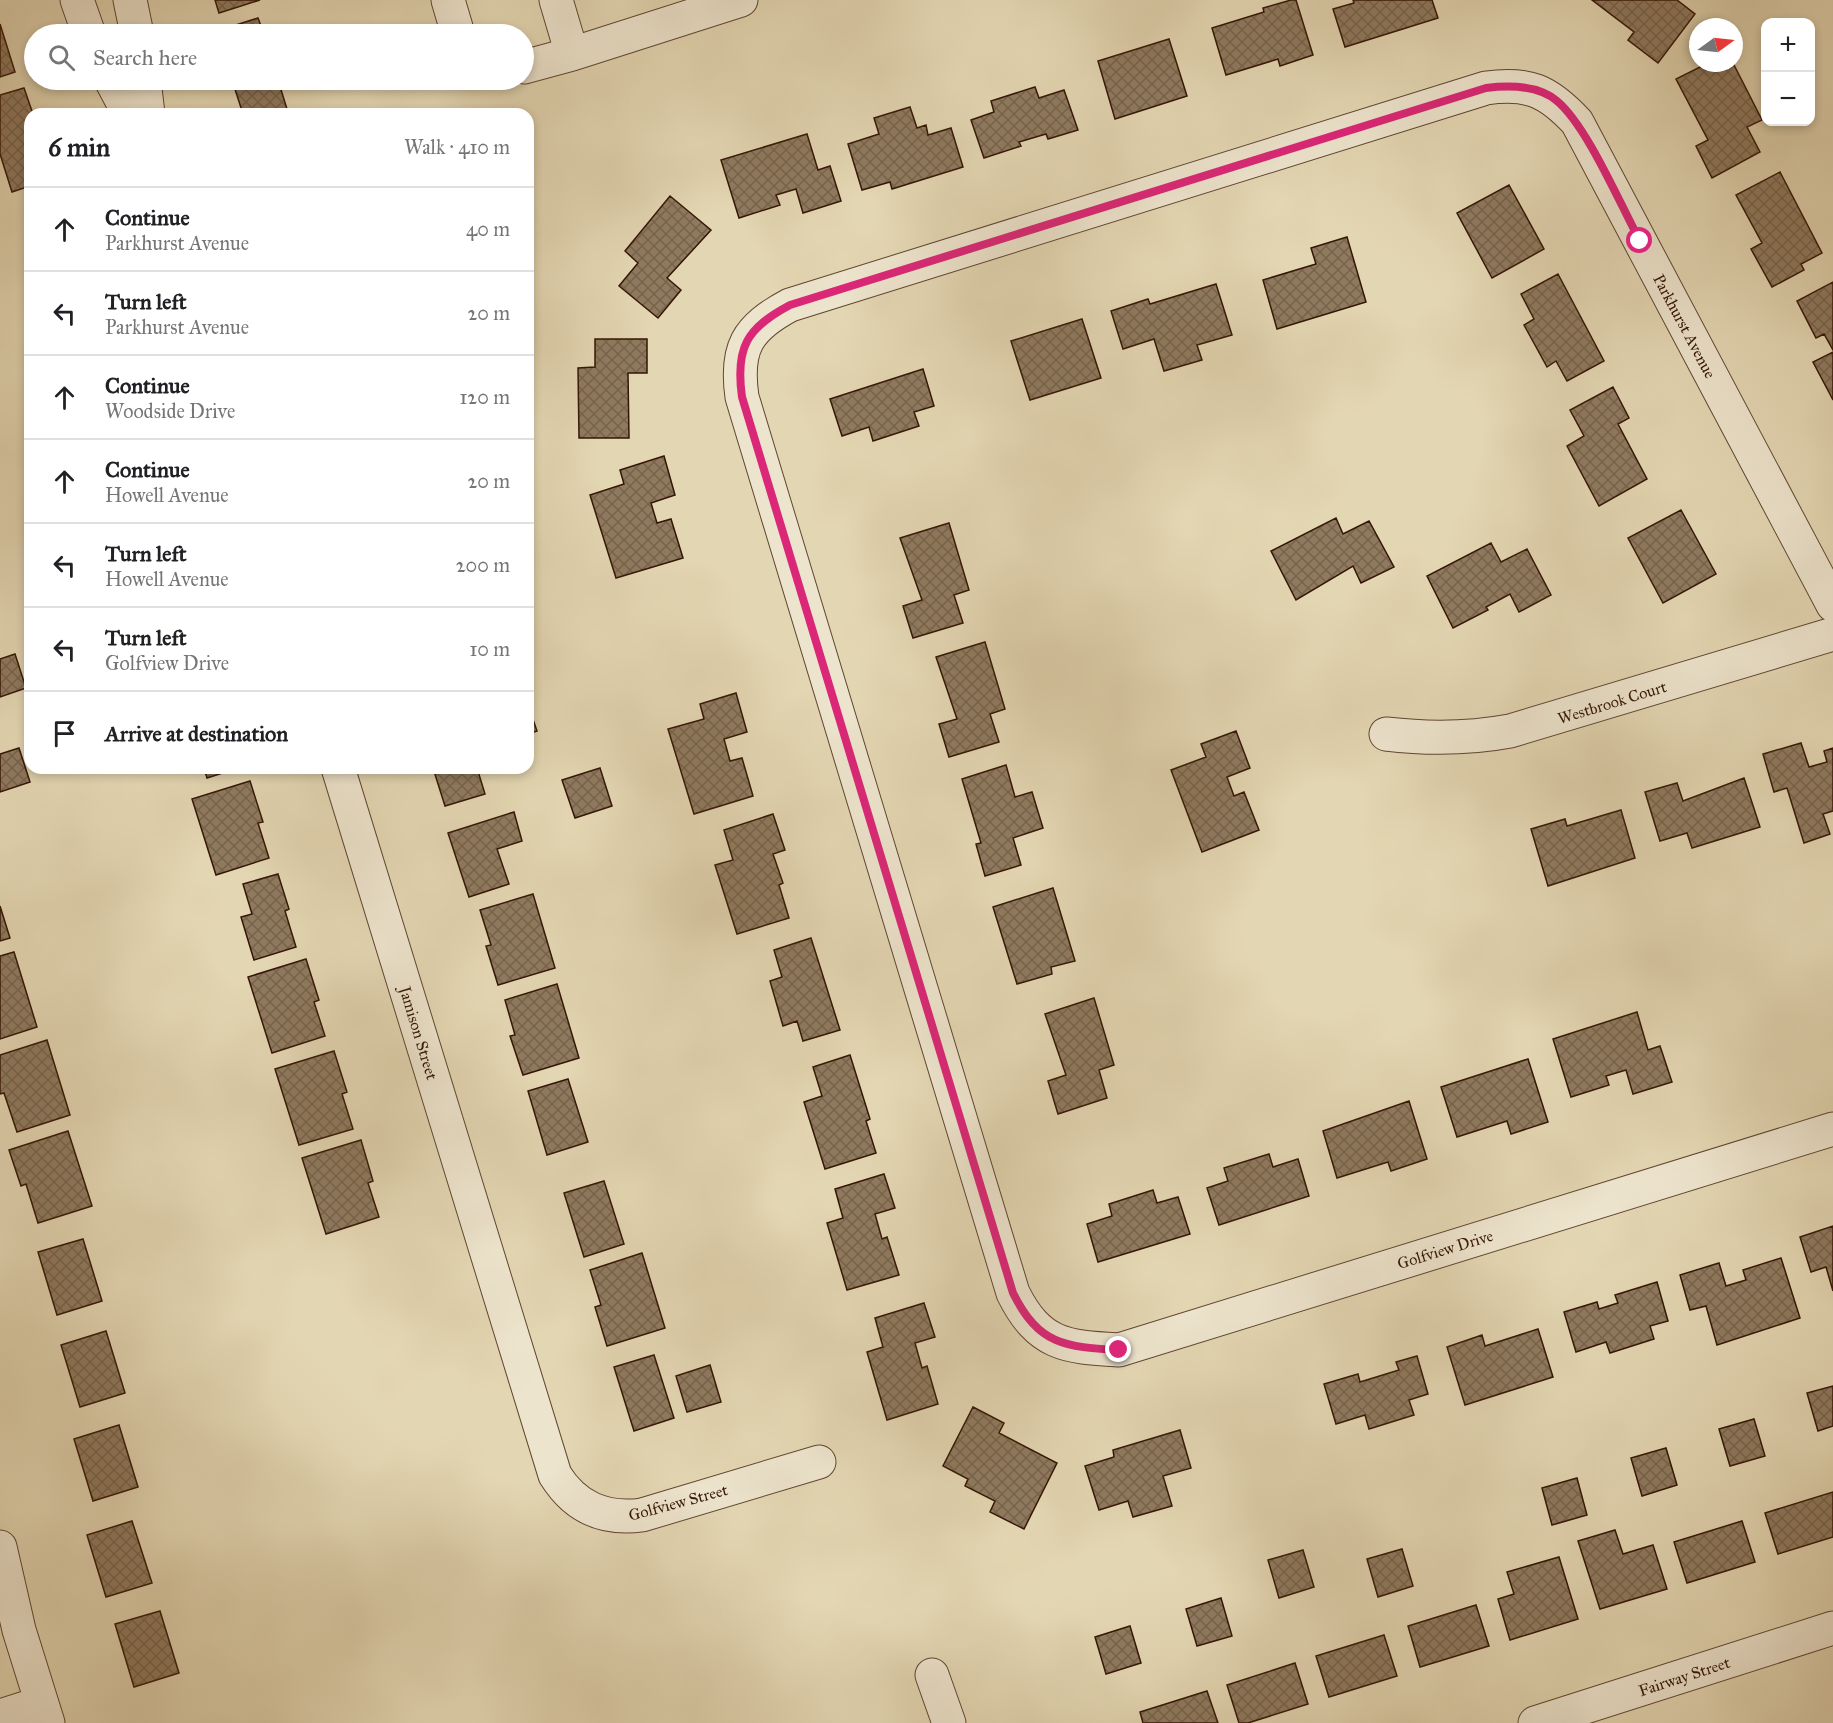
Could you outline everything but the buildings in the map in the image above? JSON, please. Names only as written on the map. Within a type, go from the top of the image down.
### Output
[{"type":"street","points":[[77,0],[85,24]]},
{"type":"street","points":[[130,0],[135,24]]},
{"type":"street","points":[[448,0],[455,24]]},
{"type":"street","points":[[556,0],[572,54]]},
{"type":"street","points":[[534,64],[741,0]]},
{"type":"street","name":"Parkhurst Avenue","points":[[1055,1340],[1044,1334],[1023,1314],[1013,1293],[742,397],[740,363],[752,332],[765,318],[790,305],[1486,88],[1509,85],[1533,89],[1556,100],[1577,122],[1833,605]]},
{"type":"street","points":[[116,90],[126,108]]},
{"type":"street","points":[[145,90],[147,108]]},
{"type":"street","name":"Westbrook Court","points":[[1386,734],[1436,740],[1476,738],[1510,731],[1833,634]]},
{"type":"street","name":"Jamison Street","points":[[340,774],[500,1298]]},
{"type":"street","name":"Golfview Drive","points":[[1055,1340],[1075,1348],[1119,1350],[1833,1129]]},
{"type":"street","name":"Golfview Street","points":[[500,1298],[555,1474],[574,1499],[587,1508],[607,1516],[642,1515],[819,1462]]},
{"type":"street","points":[[0,1547],[19,1629],[44,1713],[0,1716]]},
{"type":"street","name":"Fairway Street","points":[[1534,1723],[1833,1628]]},
{"type":"street","points":[[932,1675],[949,1723]]},
{"type":"route","points":[[1119,1350],[1075,1348],[1055,1340],[1044,1334],[1023,1314],[1013,1293],[742,397],[738,373],[741,354],[752,332],[765,318],[790,305],[1486,88],[1509,85],[1533,89],[1556,100],[1577,122],[1640,241]]}]
